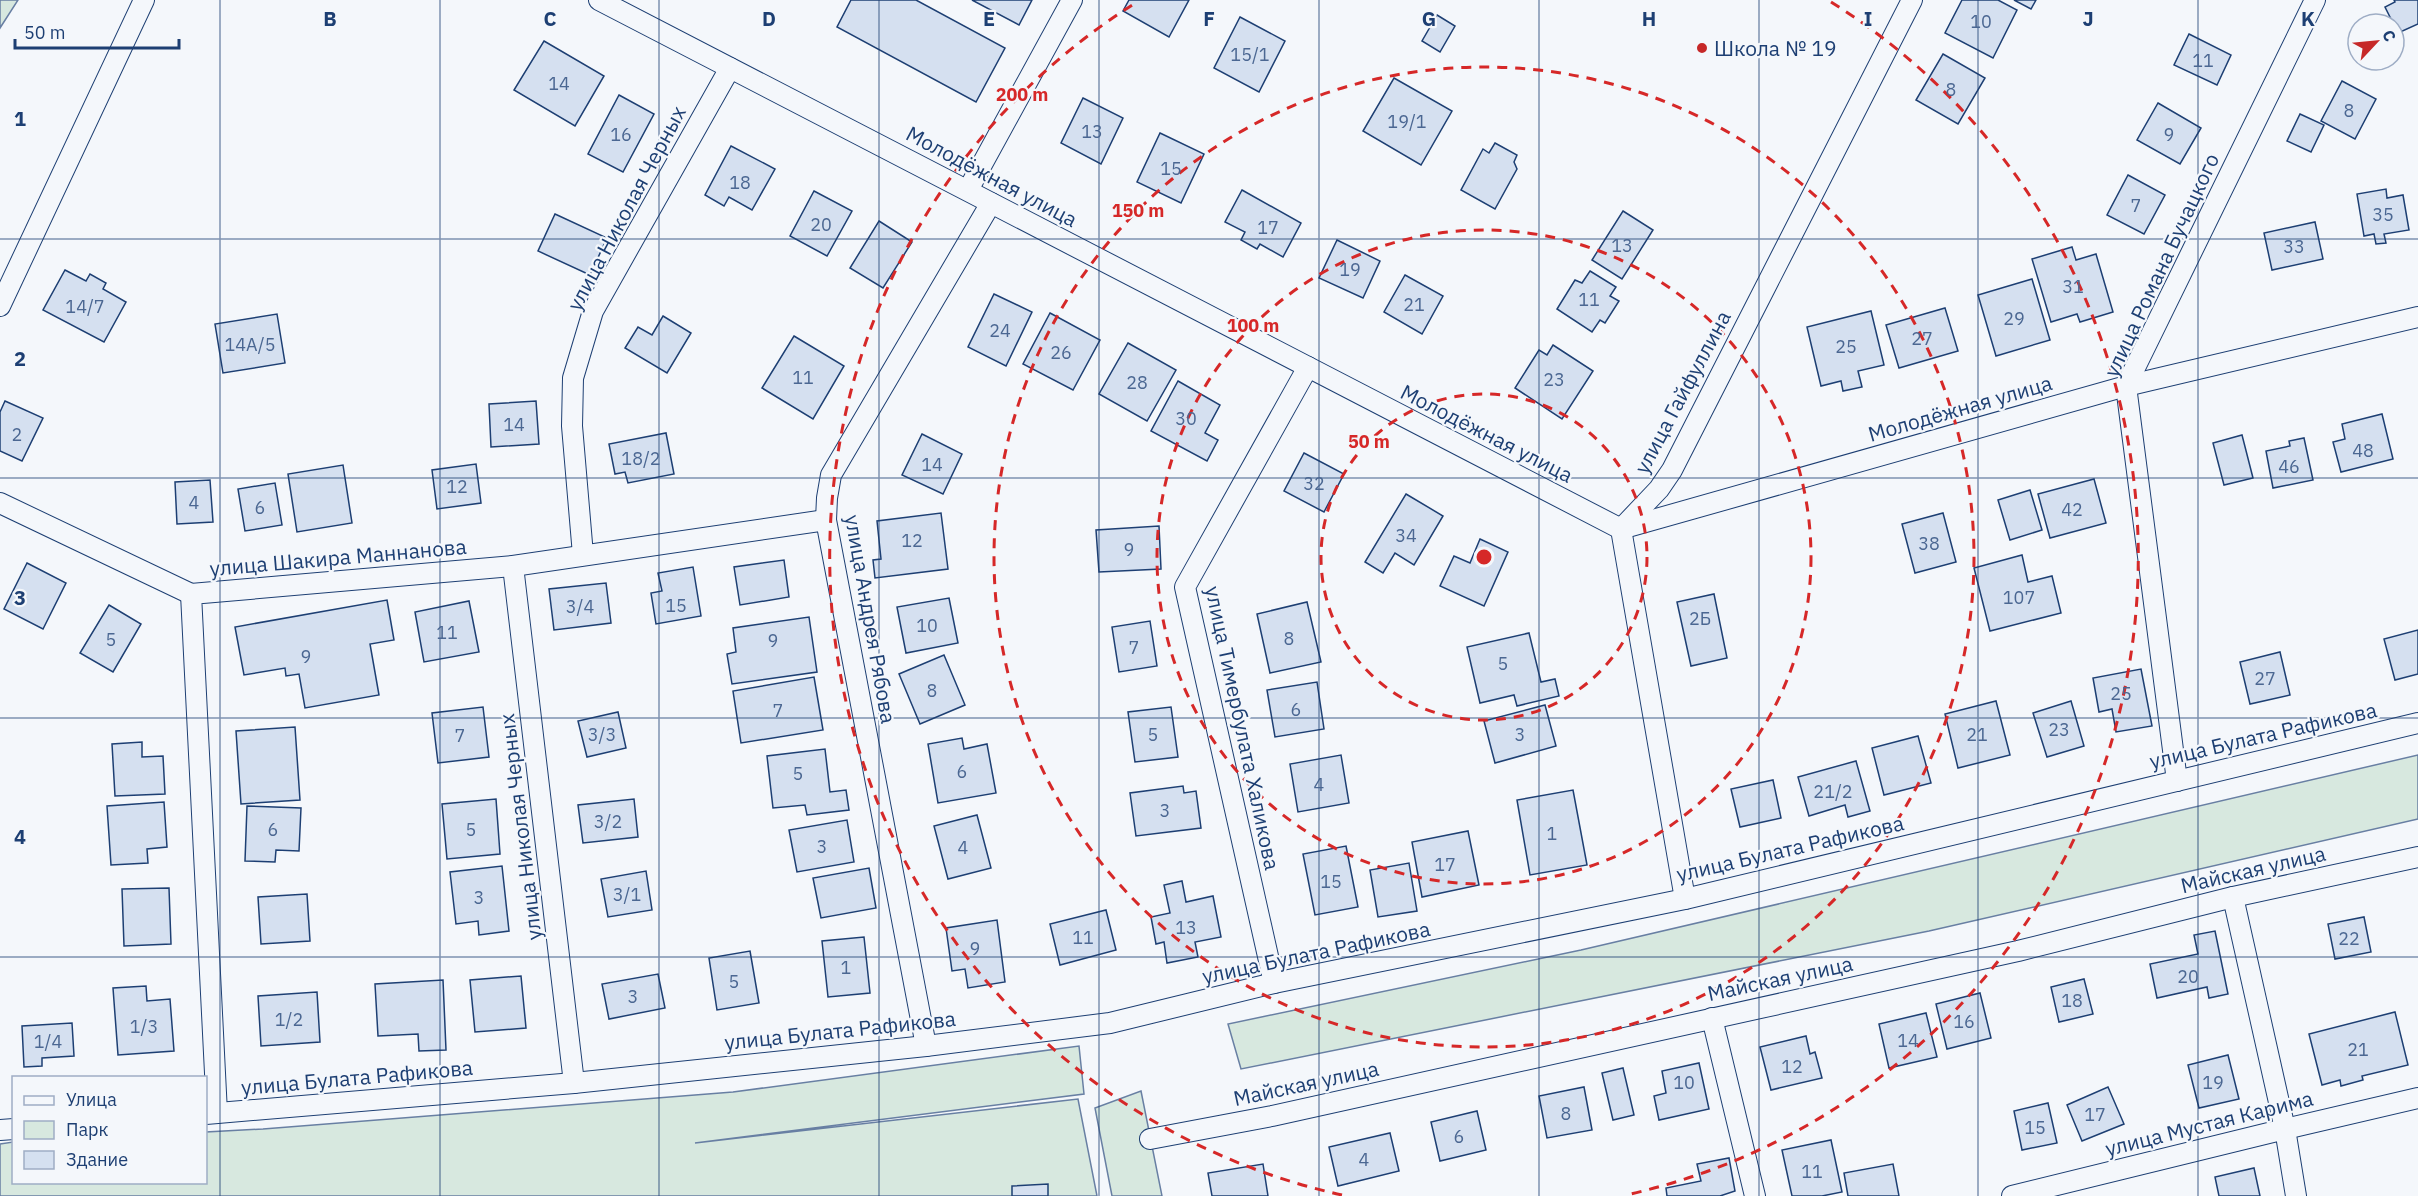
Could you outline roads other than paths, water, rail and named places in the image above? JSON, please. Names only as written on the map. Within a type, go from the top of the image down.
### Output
[{"type":"street","points":[[0,306],[144,0]]},
{"type":"street","name":"Молодёжная улица","points":[[599,0],[1622,529],[2127,386],[2418,317]]},
{"type":"street","points":[[968,190],[1071,0]]},
{"type":"street","name":"улица Гайфуллина","points":[[1622,529],[1659,489],[1672,470],[1912,0]]},
{"type":"street","name":"улица Романа Бучацкого","points":[[2177,781],[2127,386],[2315,0]]},
{"type":"street","name":"улица Николая Черных","points":[[584,555],[572,426],[573,378],[593,311],[730,68]]},
{"type":"street","name":"улица Андрея Рябова","points":[[926,1046],[826,520],[827,498],[831,475],[991,203]]},
{"type":"street","name":"улица Тимербулата Халикова","points":[[1274,983],[1185,587],[1308,367]]},
{"type":"street","points":[[0,503],[191,594]]},
{"type":"street","name":"улица Шакира Маннанова","points":[[211,1113],[191,594],[513,566],[826,520]]},
{"type":"street","points":[[1622,529],[1685,898]]},
{"type":"street","name":"улица Николая Черных","points":[[513,566],[574,1083]]},
{"type":"street","name":"улица Булата Рафикова","points":[[211,1113],[574,1083],[926,1046],[1110,1023],[1274,983],[1685,898],[2418,723]]},
{"type":"street","name":"Майская улица","points":[[1150,1139],[1272,1116],[2018,951],[2233,897],[2418,856]]},
{"type":"street","points":[[2233,897],[2284,1128],[2296,1196]]},
{"type":"street","points":[[1712,1018],[1755,1196]]},
{"type":"street","name":"улица Мустая Карима","points":[[2012,1196],[2284,1128],[2418,1098]]},
{"type":"place","name":"Школа № 19","points":[[1702,48]]}]
